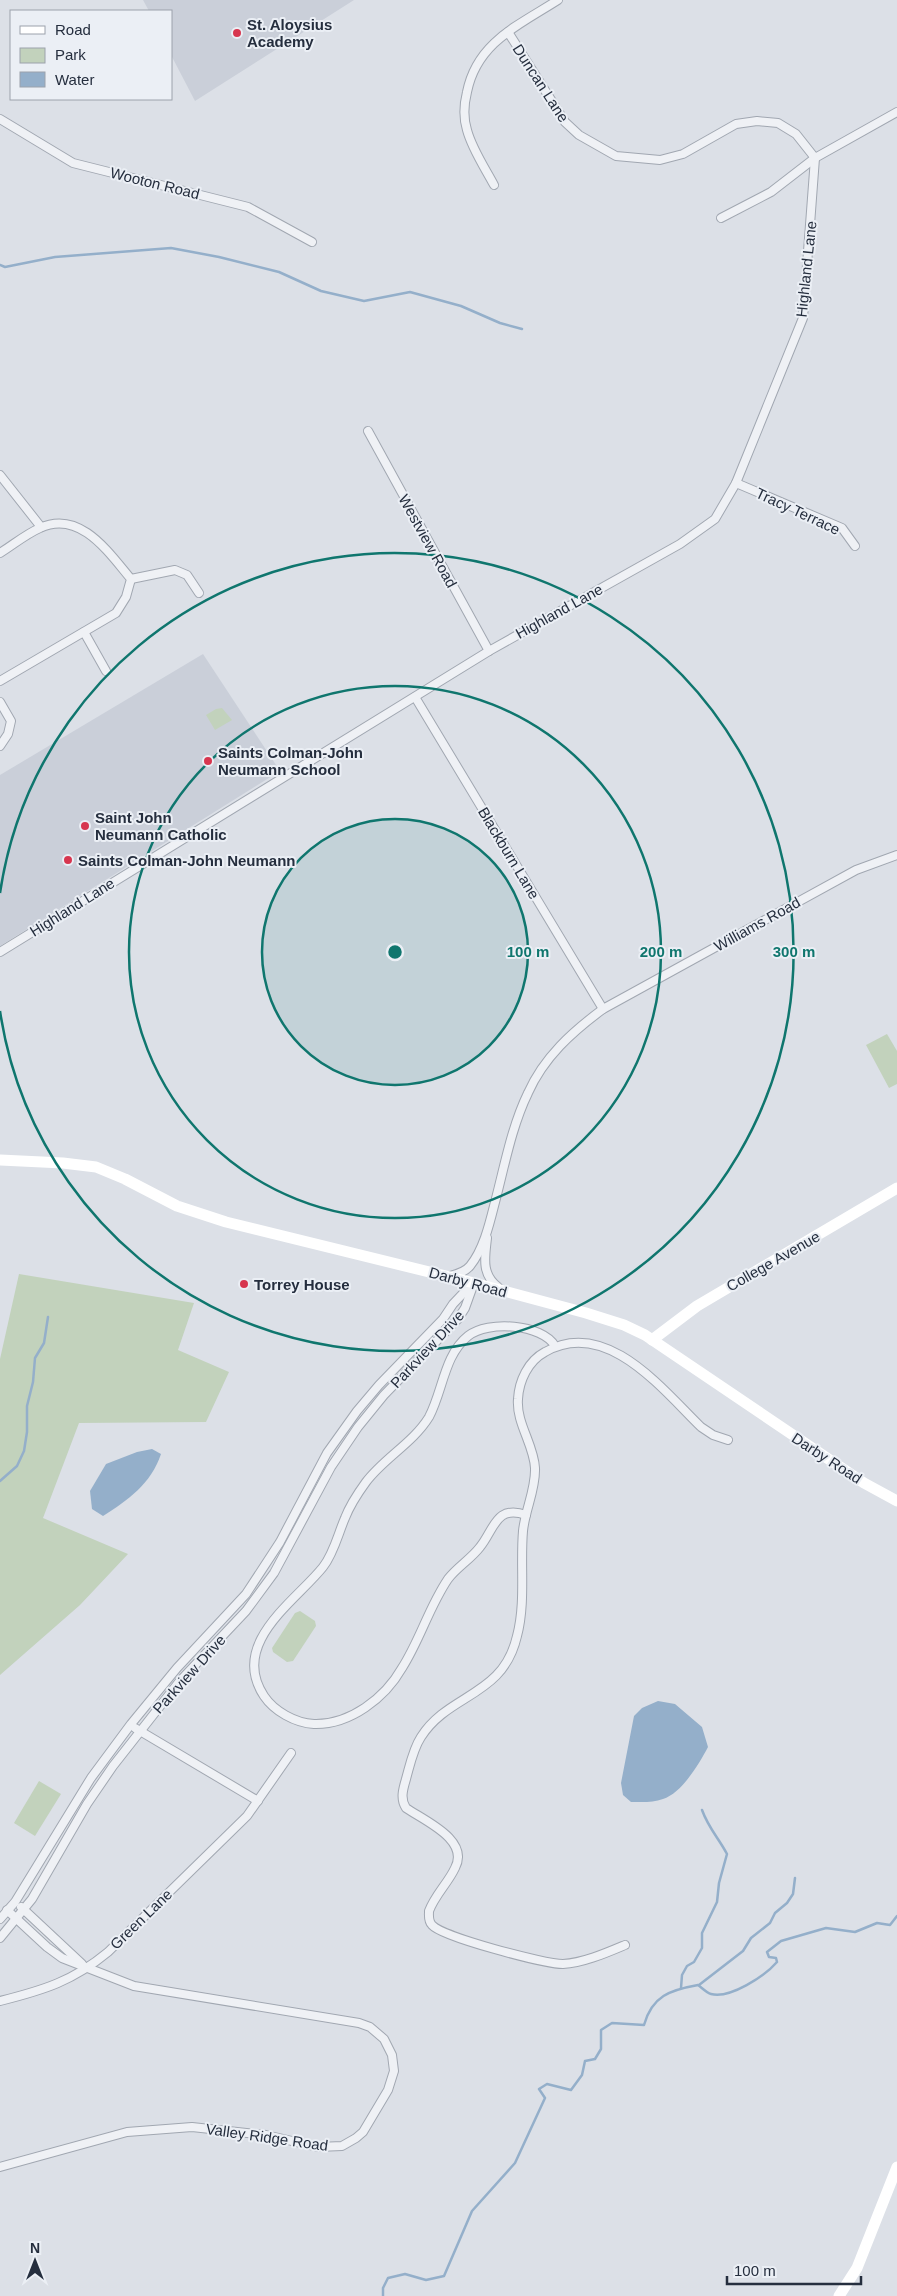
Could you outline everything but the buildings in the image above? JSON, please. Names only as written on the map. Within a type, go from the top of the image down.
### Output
[{"type":"main road","name":"Darby Road","points":[[0,1160],[63,1163],[96,1167],[125,1179],[178,1206],[226,1222],[447,1276],[624,1325],[652,1340],[864,1483],[897,1501]]},
{"type":"main road","name":"College Avenue","points":[[652,1340],[697,1306],[897,1188]]},
{"type":"main road","points":[[839,2296],[857,2268],[897,2167]]},
{"type":"street","points":[[494,185],[467,131],[464,115],[465,100],[475,65],[485,51],[508,32],[558,0]]},
{"type":"street","name":"Duncan Lane","points":[[508,32],[565,122],[579,135],[616,156],[660,160],[683,154],[736,124],[757,121],[778,123],[796,134],[815,158]]},
{"type":"street","points":[[721,218],[771,192],[815,158],[897,112]]},
{"type":"street","name":"Wooton Road","points":[[0,119],[73,163],[248,207],[312,242]]},
{"type":"street","name":"Highland Lane","points":[[0,952],[489,651],[680,544],[715,519],[736,483],[803,318],[815,158]]},
{"type":"street","name":"Westview Road","points":[[368,431],[489,651]]},
{"type":"street","points":[[0,475],[41,527]]},
{"type":"street","name":"Tracy Terrace","points":[[736,483],[842,528],[855,546]]},
{"type":"street","points":[[0,553],[41,527],[64,523],[98,539],[131,579]]},
{"type":"street","points":[[131,579],[175,570],[187,575],[199,593]]},
{"type":"street","points":[[0,681],[116,613],[126,597],[131,579]]},
{"type":"street","points":[[84,632],[106,671]]},
{"type":"street","name":"Blackburn Lane","points":[[415,697],[603,1009]]},
{"type":"street","points":[[0,702],[11,721],[8,734],[0,746]]},
{"type":"street","name":"Williams Road","points":[[447,1276],[458,1274],[469,1268],[478,1254],[489,1224],[514,1133],[527,1094],[550,1055],[573,1031],[603,1009],[856,870],[897,855]]},
{"type":"street","name":"Williams Road","points":[[489,1224],[485,1265],[490,1280],[501,1290]]},
{"type":"street","name":"Parkview Drive","points":[[0,1919],[15,1902],[87,1784],[130,1725],[182,1663],[246,1594],[280,1542],[329,1450],[357,1411],[390,1373],[439,1324],[453,1304],[474,1283]]},
{"type":"street","name":"Parkview Drive","points":[[0,1938],[23,1910],[42,1882],[87,1804],[140,1731],[190,1670],[246,1611],[274,1573],[338,1457],[358,1428],[398,1381],[458,1319],[465,1308],[474,1283]]},
{"type":"street","points":[[526,1515],[518,1512],[507,1514],[492,1525],[481,1546],[449,1578],[431,1608],[401,1671],[388,1688],[362,1709],[339,1720],[313,1724],[296,1720],[268,1703],[259,1689],[256,1674],[256,1659],[260,1641],[284,1606],[328,1561],[346,1515],[367,1480],[407,1442],[429,1416],[445,1374],[461,1343],[468,1336],[483,1328],[501,1326],[531,1330],[544,1334],[556,1346]]},
{"type":"street","points":[[625,1945],[573,1963],[551,1963],[451,1935],[432,1926],[429,1918],[431,1904],[456,1867],[458,1850],[452,1839],[406,1808],[402,1801],[403,1790],[414,1751],[425,1732],[442,1715],[494,1680],[510,1657],[518,1636],[526,1515],[535,1481],[535,1467],[517,1402],[525,1372],[530,1364],[540,1354],[567,1342],[584,1343],[621,1355],[640,1367],[701,1427],[713,1435],[728,1440]]},
{"type":"street","points":[[390,1373],[398,1381]]},
{"type":"street","points":[[329,1450],[338,1457]]},
{"type":"street","points":[[182,1663],[190,1670]]},
{"type":"street","points":[[130,1725],[258,1800]]},
{"type":"street","name":"Green Lane","points":[[0,2002],[55,1985],[88,1969],[108,1952],[239,1824],[291,1753]]},
{"type":"street","name":"Valley Ridge Road","points":[[15,1902],[88,1969]]},
{"type":"street","name":"Valley Ridge Road","points":[[0,2167],[127,2132],[192,2127],[237,2130],[318,2147],[335,2147],[349,2143],[363,2132],[388,2090],[394,2071],[392,2055],[378,2033],[365,2025],[134,1986],[62,1958],[46,1947],[7,1910]]},
{"type":"shaded area","name":"St. Aloysius Academy","points":[[143,0],[354,0],[195,101],[172,57],[172,10],[148,10]]},
{"type":"shaded area","name":"Saints Colman-John Neumann","points":[[203,654],[280,771],[0,946],[0,775]]},
{"type":"green space","points":[[222,708],[232,720],[215,730],[206,715]]},
{"type":"green space","points":[[887,1034],[897,1051],[897,1084],[889,1088],[866,1045]]},
{"type":"green space","points":[[19,1274],[194,1303],[178,1350],[229,1372],[206,1422],[79,1423],[43,1518],[128,1554],[80,1605],[0,1675],[0,1359]]},
{"type":"green space","points":[[300,1611],[315,1621],[316,1626],[293,1661],[287,1662],[273,1652],[272,1648],[295,1613]]},
{"type":"green space","points":[[39,1781],[61,1794],[35,1836],[14,1823]]},
{"type":"water","points":[[152,1449],[161,1454],[157,1465],[138,1490],[103,1516],[92,1509],[90,1491],[106,1464],[137,1452]]},
{"type":"water","points":[[658,1701],[675,1704],[702,1727],[708,1747],[689,1777],[670,1796],[655,1801],[631,1802],[623,1795],[621,1783],[634,1716],[642,1708]]},
{"type":"waterway","points":[[0,265],[5,267],[55,257],[171,248],[219,257],[279,272],[321,291],[364,301],[410,292],[461,306],[500,323],[522,329]]},
{"type":"waterway","points":[[0,1481],[17,1466],[24,1451],[27,1432],[27,1406],[33,1382],[35,1358],[44,1343],[48,1317]]},
{"type":"waterway","points":[[681,1988],[682,1975],[687,1966],[694,1962],[702,1948],[702,1933],[717,1902],[719,1883],[727,1854],[702,1810]]},
{"type":"waterway","points":[[699,1985],[743,1951],[751,1938],[770,1923],[775,1913],[787,1903],[793,1894],[795,1878]]},
{"type":"waterway","points":[[383,2296],[383,2288],[388,2278],[405,2274],[426,2280],[444,2276],[472,2211],[515,2163],[545,2098],[539,2089],[547,2084],[571,2090],[582,2075],[585,2061],[595,2059],[601,2049],[601,2030],[612,2023],[644,2025],[647,2015],[657,2001],[679,1989],[698,1985],[706,1992],[719,1995],[737,1990],[756,1980],[777,1962],[776,1958],[769,1957],[767,1952],[781,1941],[826,1928],[855,1932],[877,1923],[890,1925],[897,1916]]},
{"type":"place","name":"St. Aloysius Academy","points":[[237,33]]},
{"type":"place","name":"Saints Colman-John Neumann School","points":[[208,761]]},
{"type":"place","name":"Saint John Neumann Catholic","points":[[85,826]]},
{"type":"place","name":"Saints Colman-John Neumann","points":[[68,860]]},
{"type":"place","name":"Torrey House","points":[[244,1284]]}]
